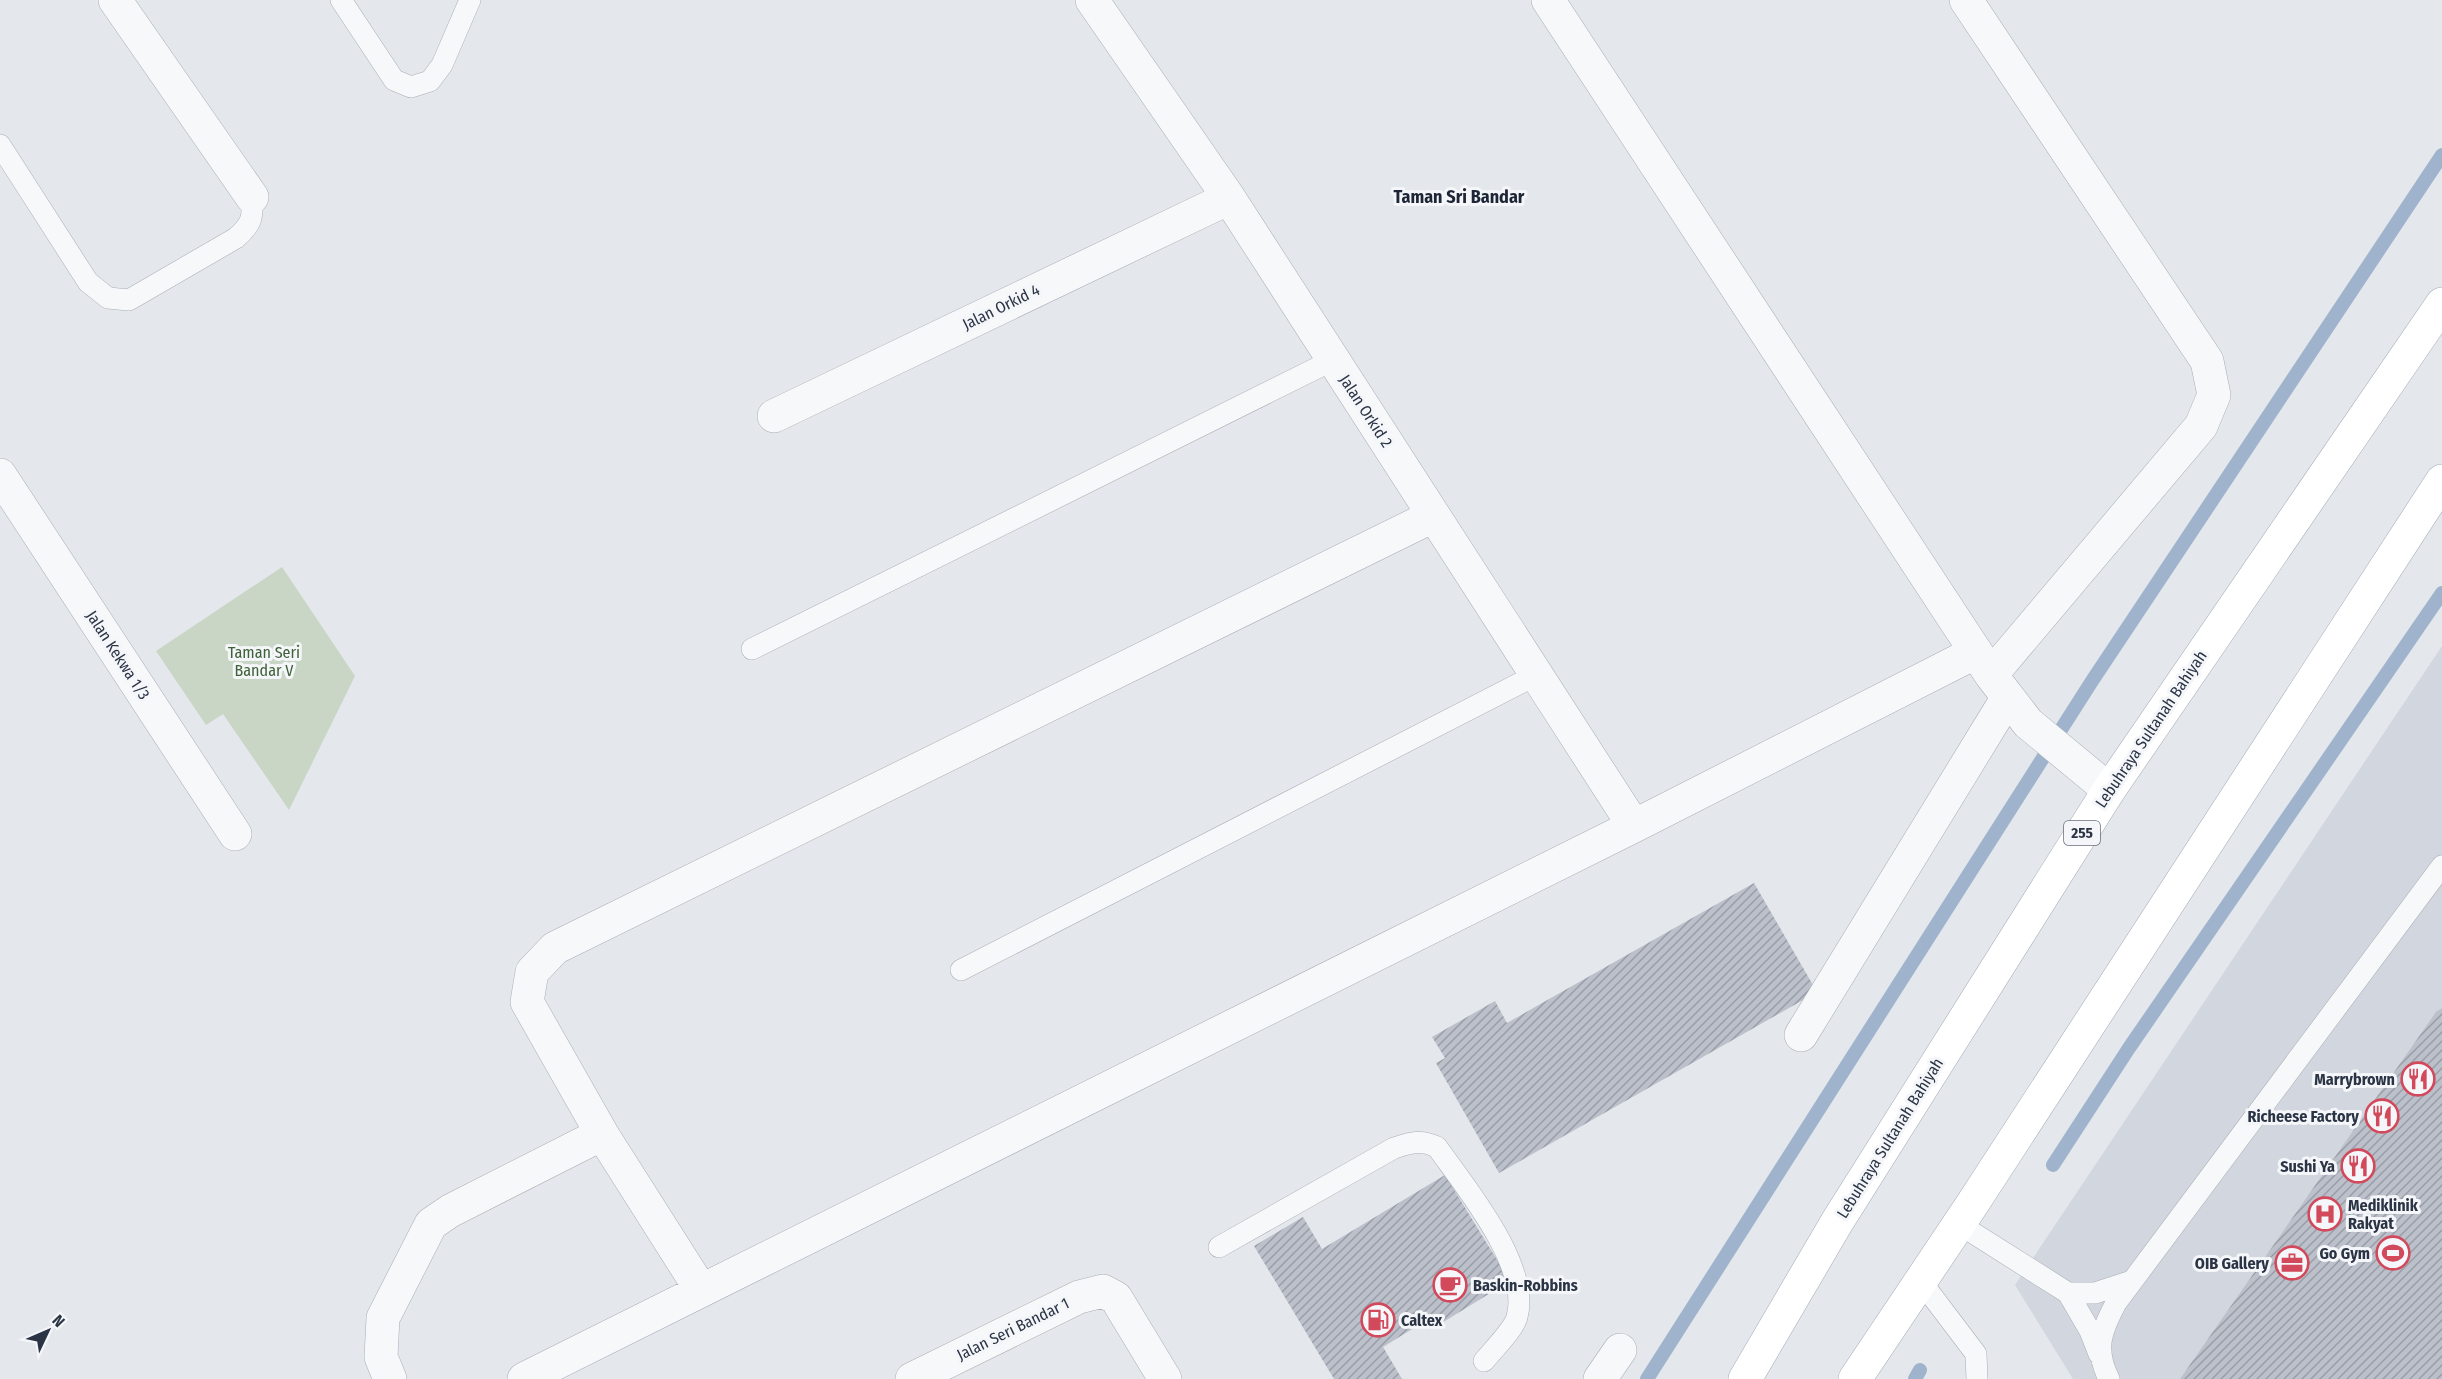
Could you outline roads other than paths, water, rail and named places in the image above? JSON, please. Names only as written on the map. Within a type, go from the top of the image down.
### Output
[{"type":"main road","name":"Lebuhraya Sultanah Bahiyah","points":[[1745,1379],[1849,1202],[2109,789],[2442,303]]},
{"type":"main road","points":[[1855,1379],[1959,1224],[2442,481]]},
{"type":"street","points":[[115,0],[252,197]]},
{"type":"street","name":"Jalan Orkid 2","points":[[1092,0],[1229,198],[1634,826]]},
{"type":"street","points":[[1548,0],[1992,675],[2028,723],[2109,789]]},
{"type":"street","points":[[1801,1035],[1992,675],[2200,426],[2214,395],[2207,361],[1966,0]]},
{"type":"street","name":"Jalan Orkid 4","points":[[774,416],[1229,198]]},
{"type":"street","name":"Jalan Kekwa 1/3","points":[[0,475],[235,834]]},
{"type":"street","points":[[701,1290],[602,1134],[527,1002],[532,972],[555,948],[1433,516]]},
{"type":"street","points":[[524,1379],[1634,826],[1992,675]]},
{"type":"street","points":[[390,1379],[381,1357],[382,1318],[430,1224],[450,1211],[602,1134]]},
{"type":"street","name":"Jalan Seri Bandar 1","points":[[932,1374],[1079,1297],[1103,1291],[1116,1298],[1164,1379]]},
{"type":"street","points":[[1600,1379],[1620,1350]]},
{"type":"lane","points":[[341,0],[394,80],[411,87],[430,81],[442,65],[470,0]]},
{"type":"lane","points":[[0,145],[88,282],[108,298],[129,300],[237,238],[248,228],[251,221],[252,197]]},
{"type":"lane","points":[[752,649],[1333,360]]},
{"type":"lane","points":[[961,970],[1536,675]]},
{"type":"lane","points":[[2101,1357],[2100,1338],[2108,1319],[2132,1281],[2442,866]]},
{"type":"lane","points":[[1219,1247],[1394,1148],[1418,1141],[1428,1143],[1437,1147],[1484,1213],[1513,1265],[1520,1294],[1517,1320],[1484,1361]]},
{"type":"lane","points":[[1959,1224],[2068,1293],[2090,1331],[2109,1379]]},
{"type":"lane","points":[[1920,1280],[1976,1354],[1977,1379]]},
{"type":"lane","points":[[2068,1293],[2095,1293],[2132,1281]]},
{"type":"waterway","points":[[1647,1379],[2092,681],[2442,155]]},
{"type":"waterway","points":[[2053,1165],[2129,1048],[2442,593]]},
{"type":"waterway","points":[[1915,1379],[1920,1370]]},
{"type":"place","name":"Marrybrown","points":[[2418,1079]]},
{"type":"place","name":"Richeese Factory","points":[[2382,1116]]},
{"type":"place","name":"Sushi Ya","points":[[2358,1166]]},
{"type":"place","name":"Mediklinik Rakyat","points":[[2325,1214]]},
{"type":"place","name":"Go Gym","points":[[2393,1253]]},
{"type":"place","name":"OIB Gallery","points":[[2292,1263]]},
{"type":"place","name":"Baskin-Robbins","points":[[1450,1285]]},
{"type":"place","name":"Caltex","points":[[1378,1320]]},
{"type":"district","name":"Taman Sri Bandar","points":[[1459,197]]},
{"type":"park label","name":"Taman Seri Bandar V","points":[[264,661]]}]
